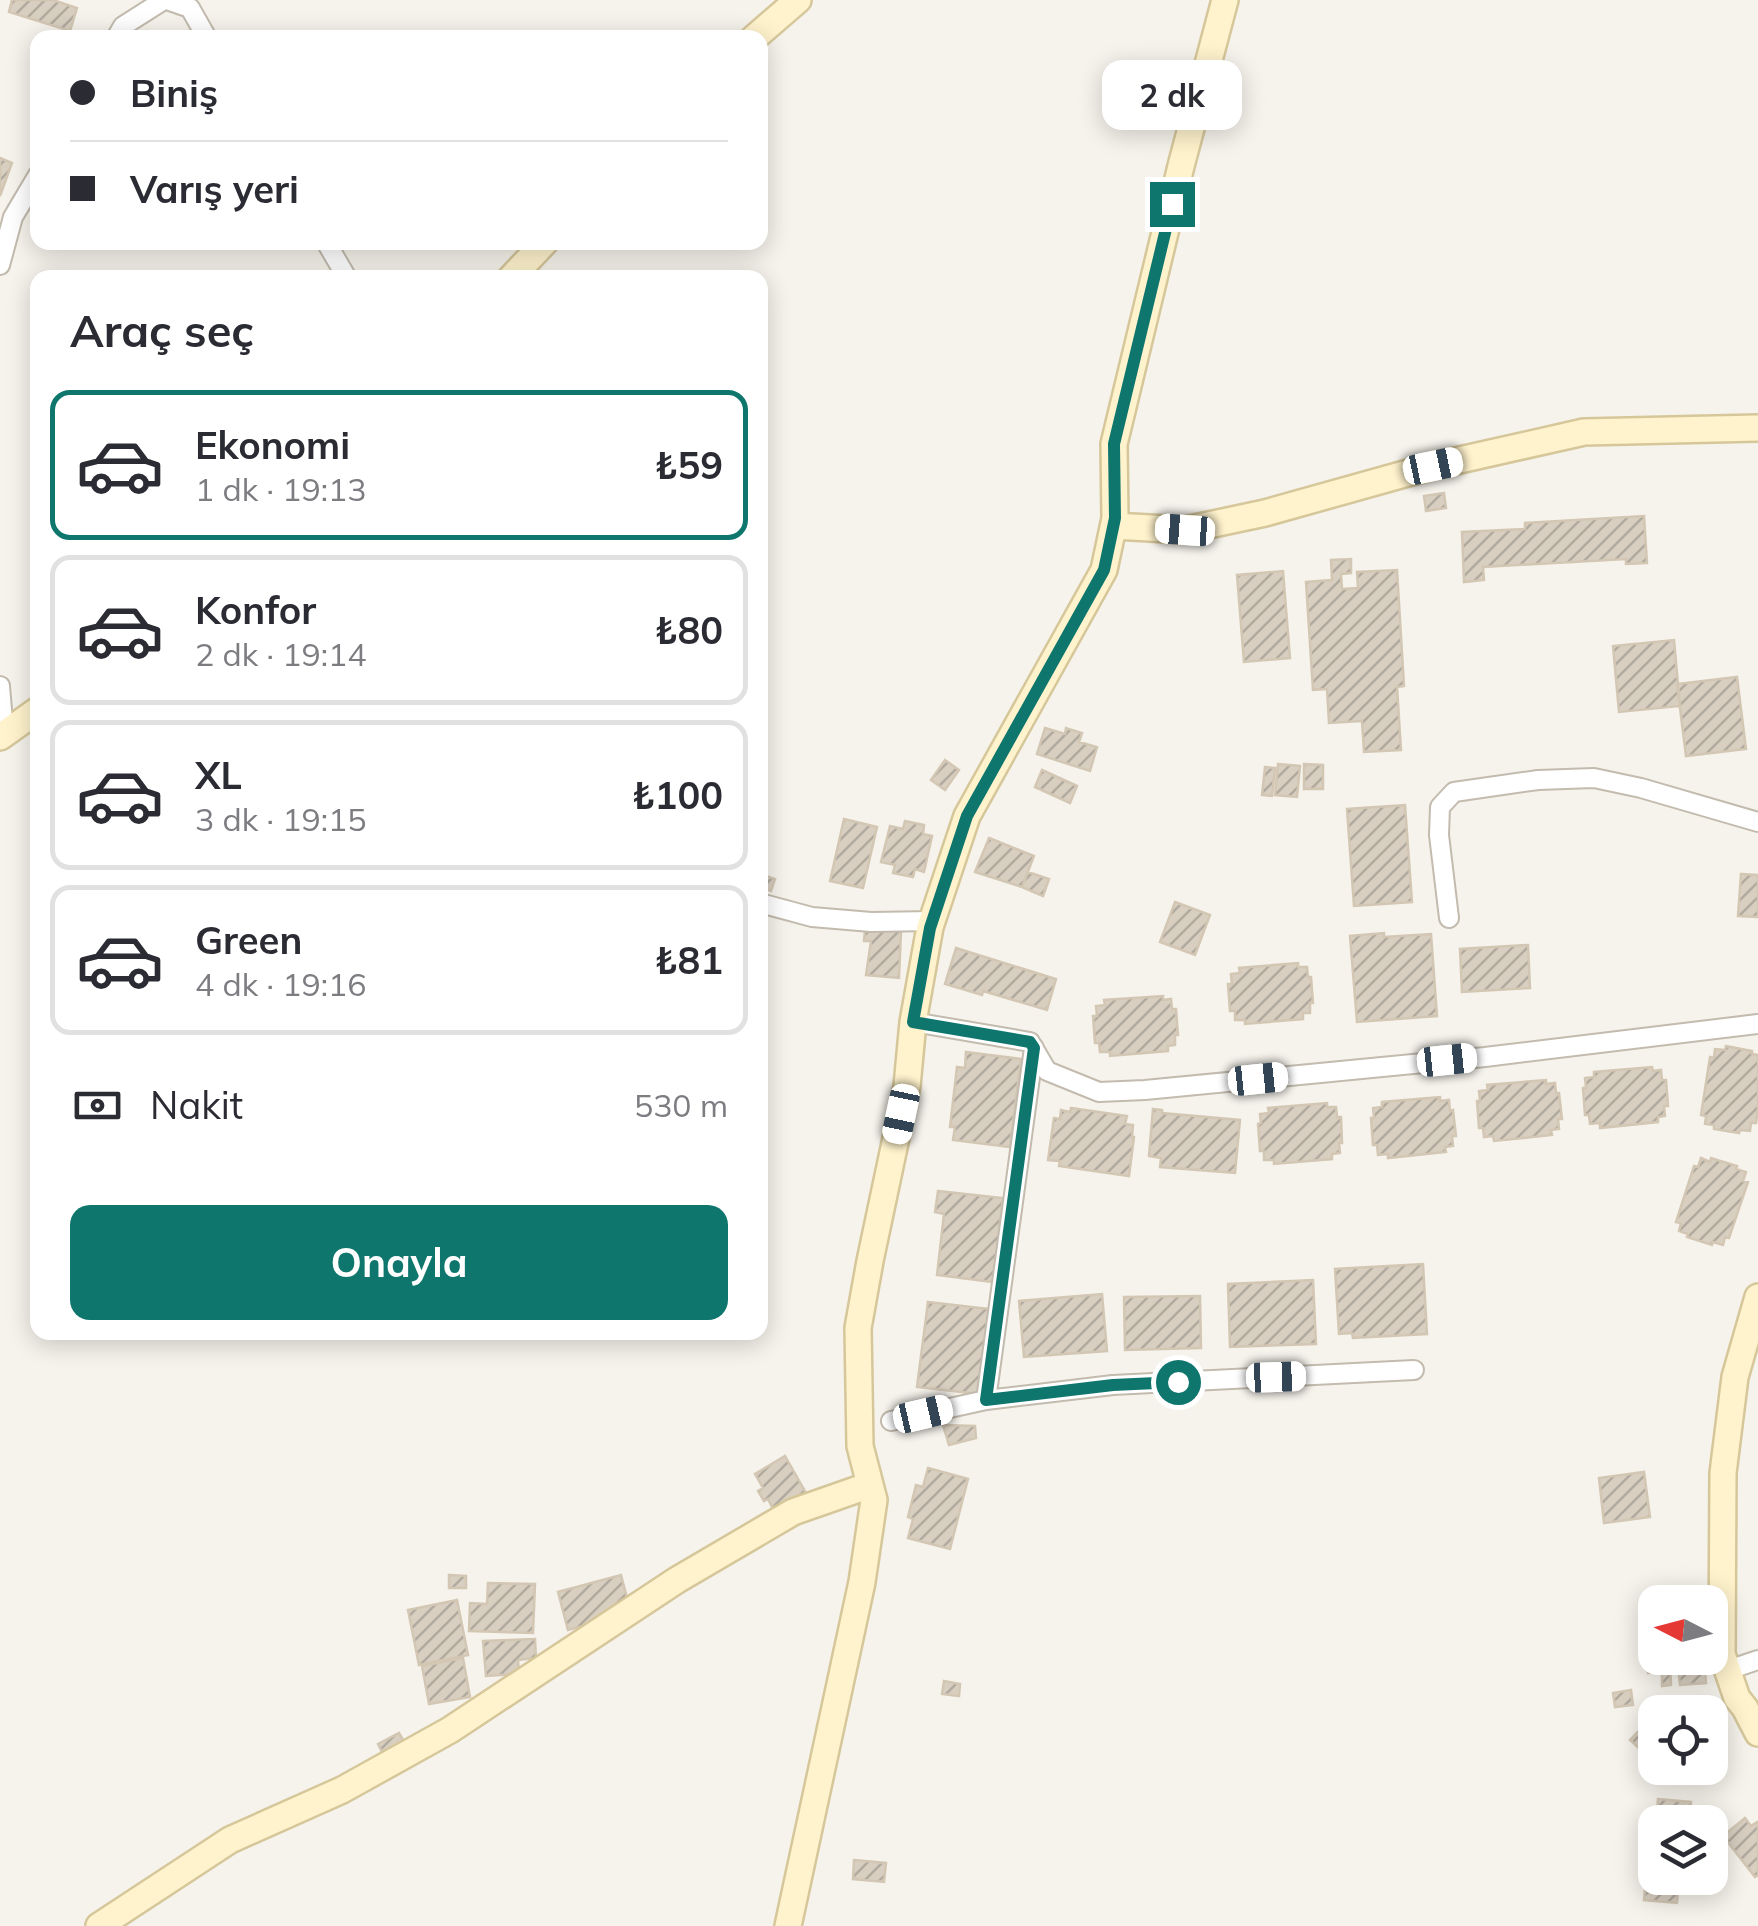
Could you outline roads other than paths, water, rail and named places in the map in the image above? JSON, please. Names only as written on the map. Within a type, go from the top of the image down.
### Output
[{"type":"street","points":[[121,30],[165,0],[190,8],[202,30]]},
{"type":"street","points":[[763,30],[798,0]]},
{"type":"street","points":[[788,1926],[862,1582],[874,1500],[860,1446],[858,1328],[906,1086],[913,1022],[932,921],[967,816],[1104,570],[1114,526],[1114,444],[1225,0]]},
{"type":"street","points":[[0,264],[13,217],[30,188]]},
{"type":"street","points":[[519,270],[537,250]]},
{"type":"street","points":[[1114,526],[1185,530],[1584,432],[1758,428]]},
{"type":"street","points":[[0,686],[2,735]]},
{"type":"street","points":[[2,735],[30,716]]},
{"type":"street","points":[[1448,918],[1439,835],[1440,807],[1454,792],[1538,780],[1594,778],[1758,822]]},
{"type":"street","points":[[768,905],[812,917],[870,922],[932,921]]},
{"type":"street","points":[[913,1022],[1030,1042],[1048,1071],[1099,1092],[1485,1057],[1758,1024]]},
{"type":"street","points":[[986,1400],[1034,1048]]},
{"type":"street","points":[[1722,1585],[1723,1474],[1736,1377],[1758,1298]]},
{"type":"street","points":[[892,1422],[986,1400],[1113,1385],[1414,1370]]},
{"type":"street","points":[[99,1926],[230,1840],[342,1790],[450,1730],[677,1580],[792,1512],[870,1485]]},
{"type":"street","points":[[1758,1660],[1728,1670],[1737,1698],[1758,1732]]}]
